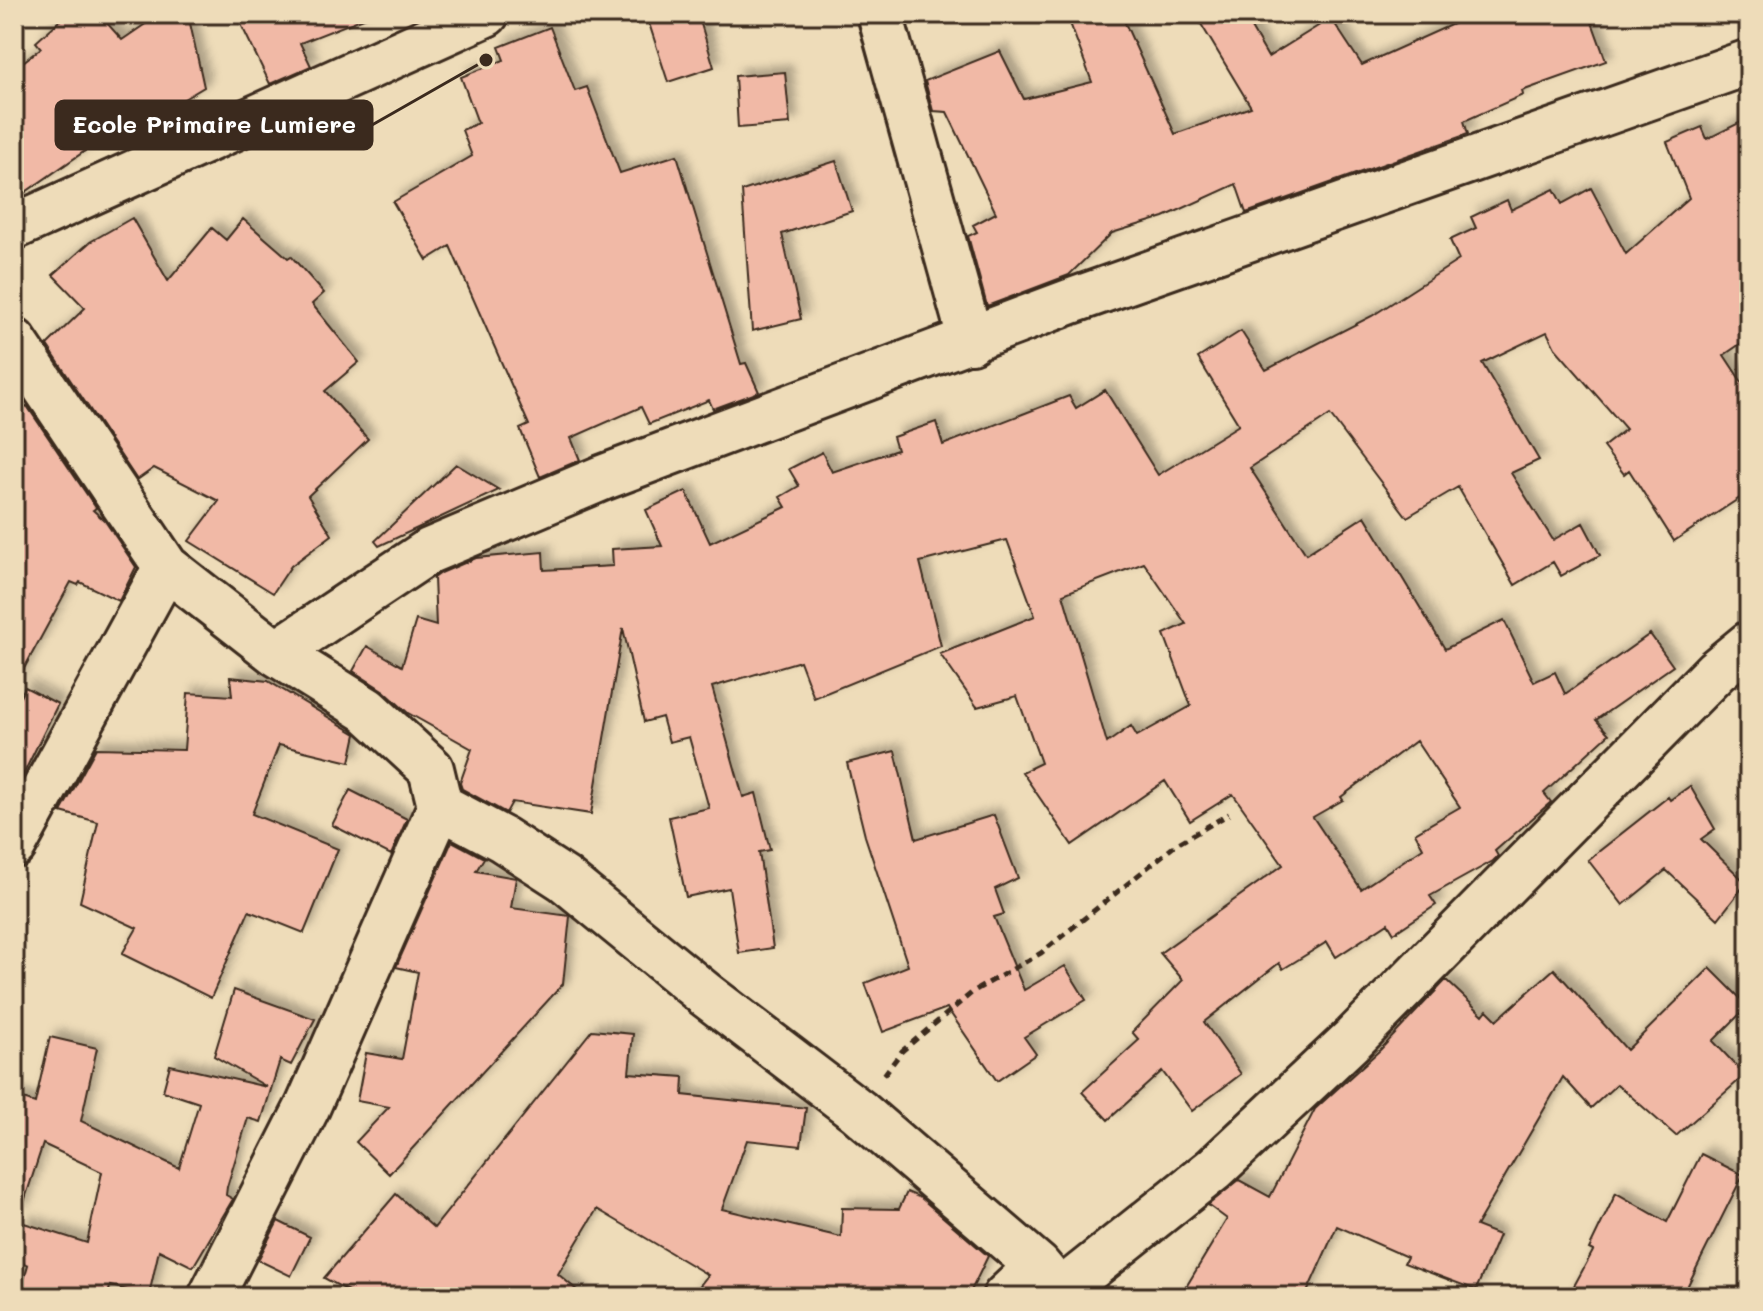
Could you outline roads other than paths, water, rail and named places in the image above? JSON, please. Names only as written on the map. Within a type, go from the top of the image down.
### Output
[{"type":"street","points":[[14,227],[486,14]]},
{"type":"street","points":[[880,14],[971,341]]},
{"type":"street","points":[[276,653],[429,551],[602,478],[1069,302],[1749,62]]},
{"type":"street","points":[[14,341],[166,567],[219,612],[276,653],[367,710],[431,769],[440,806],[308,1106],[211,1297]]},
{"type":"street","points":[[14,845],[166,567]]},
{"type":"street","points":[[1005,1297],[1054,1285],[1214,1169],[1341,1050],[1716,671],[1749,644]]},
{"type":"street","points":[[440,806],[564,879],[706,995],[858,1111],[1054,1285]]},
{"type":"place","name":"Ecole Primaire Lumiere","points":[[486,60]]}]
